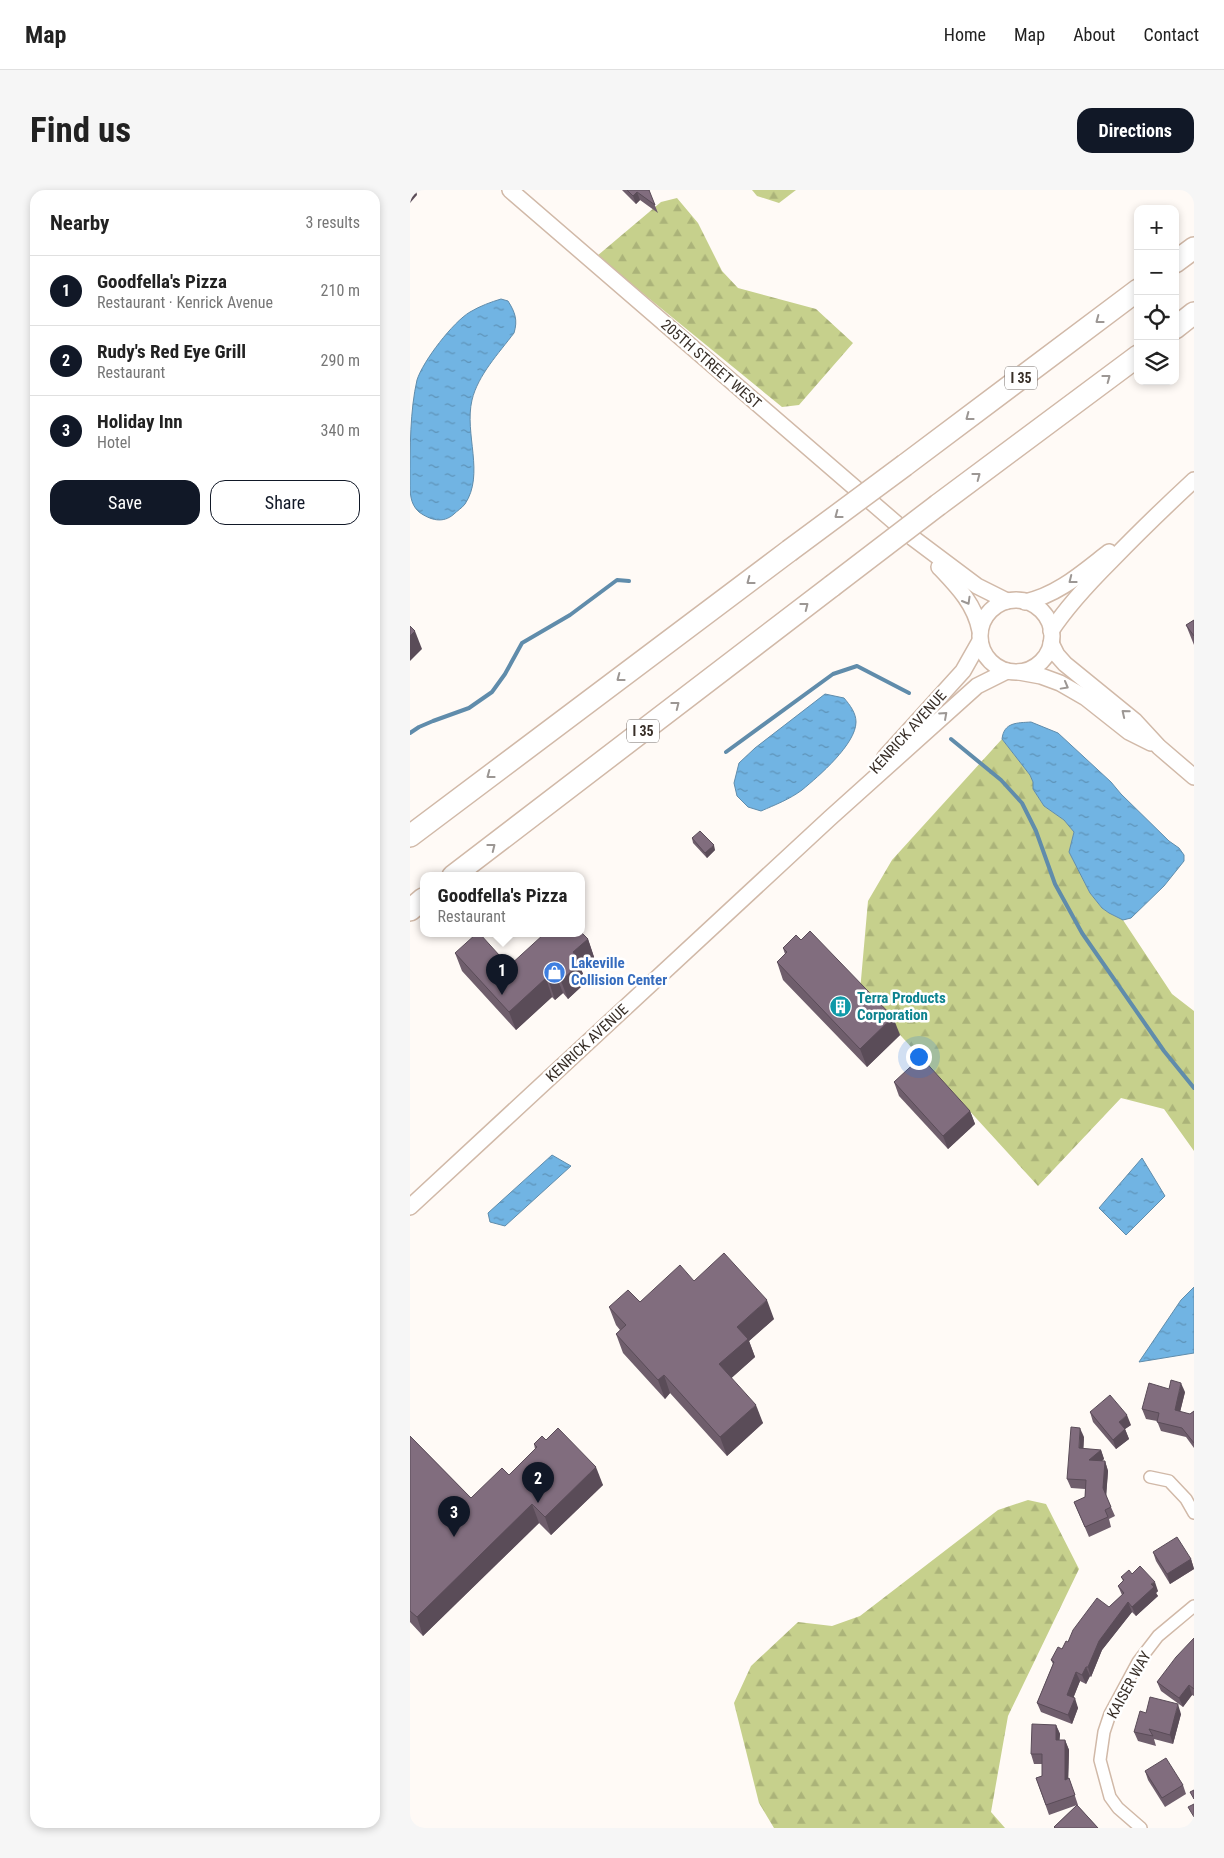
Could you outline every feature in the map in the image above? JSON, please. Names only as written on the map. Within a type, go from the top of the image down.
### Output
[{"type":"highway","points":[[1179,259],[1194,248]]},
{"type":"highway","name":"I 35","points":[[410,836],[1134,293]]},
{"type":"highway","points":[[1179,325],[1194,314]]},
{"type":"highway","name":"I 35","points":[[458,872],[938,505],[1134,359]]},
{"type":"highway","points":[[410,910],[420,902]]},
{"type":"street","name":"205TH STREET WEST","points":[[510,190],[913,538],[977,586],[1007,601]]},
{"type":"street","points":[[1013,672],[1029,670],[1045,658],[1051,637],[1079,594],[1152,519],[1194,480]]},
{"type":"street","points":[[1025,602],[1062,588],[1152,519]]},
{"type":"street","name":"205TH STREET WEST","points":[[913,538],[966,596],[976,617],[980,636]]},
{"type":"street","points":[[1159,747],[1129,732],[1086,698],[1060,683],[1041,676],[1013,672],[997,667],[989,660],[984,651],[980,636],[983,621],[989,612],[997,605],[1007,601],[1018,600],[1039,608],[1046,617],[1057,655],[1065,664],[1135,721],[1159,747],[1194,777]]},
{"type":"street","name":"KENRICK AVENUE","points":[[830,818],[964,671],[980,636]]},
{"type":"street","name":"KENRICK AVENUE","points":[[410,1207],[830,818],[977,686],[1013,672]]},
{"type":"street","points":[[1150,1477],[1169,1481],[1186,1499],[1194,1513]]},
{"type":"street","name":"KAISER WAY","points":[[1141,1828],[1118,1808],[1110,1797],[1100,1760],[1104,1732],[1110,1714],[1138,1662],[1158,1636],[1194,1606]]},
{"type":"green space","points":[[752,190],[796,190],[779,203],[757,196]]},
{"type":"green space","points":[[677,198],[698,223],[722,271],[738,288],[816,309],[853,343],[799,405],[782,407],[597,256],[661,202]]},
{"type":"green space","points":[[1002,739],[1030,775],[1033,789],[1044,806],[1064,820],[1074,832],[1069,852],[1090,893],[1102,908],[1123,920],[1172,994],[1194,1011],[1194,1151],[1164,1109],[1121,1098],[1038,1186],[860,991],[868,901],[892,860]]},
{"type":"green space","points":[[1028,1500],[1046,1504],[1079,1569],[1008,1716],[991,1812],[1005,1828],[774,1828],[759,1803],[734,1703],[751,1666],[798,1622],[832,1626],[860,1616],[998,1510]]},
{"type":"water","points":[[501,299],[508,301],[512,309],[516,320],[515,328],[514,333],[484,373],[472,400],[470,426],[474,467],[471,492],[465,504],[450,517],[441,520],[432,519],[416,509],[410,494],[411,430],[417,380],[425,363],[455,324],[474,310]]},
{"type":"water","points":[[825,694],[844,698],[852,709],[856,722],[850,740],[827,768],[797,793],[761,811],[748,807],[737,796],[734,783],[739,763],[755,748]]},
{"type":"water","points":[[1031,722],[1058,733],[1111,782],[1184,855],[1184,861],[1164,886],[1131,918],[1123,920],[1109,913],[1102,908],[1090,893],[1069,852],[1074,832],[1064,820],[1044,806],[1033,789],[1030,775],[1002,739],[1003,733],[1008,726],[1016,723]]},
{"type":"water","points":[[552,1155],[571,1166],[505,1226],[490,1222],[488,1213]]},
{"type":"water","points":[[1142,1158],[1165,1196],[1126,1235],[1099,1208]]},
{"type":"water","points":[[1194,1287],[1194,1353],[1139,1362],[1181,1300]]},
{"type":"building","points":[[627,190],[649,190],[655,205],[637,192],[633,196]]},
{"type":"building","points":[[1194,620],[1194,636],[1186,625]]},
{"type":"building","points":[[410,626],[415,631],[410,636]]},
{"type":"building","points":[[700,831],[714,845],[705,853],[692,838]]},
{"type":"building","name":"Terra Products Corporation","points":[[810,931],[893,1017],[860,1049],[777,962],[787,952],[783,948],[796,935],[801,940]]},
{"type":"building","points":[[585,936],[588,939],[573,952],[576,956],[570,961],[576,967],[561,981],[556,975],[549,982],[546,978],[509,1012],[455,953],[473,937],[483,937],[509,966],[541,937]]},
{"type":"building","points":[[921,1057],[970,1111],[943,1136],[894,1082]]},
{"type":"building","points":[[724,1253],[767,1300],[737,1327],[748,1339],[719,1364],[756,1405],[720,1437],[664,1375],[658,1380],[616,1334],[626,1325],[609,1307],[628,1290],[640,1302],[680,1265],[694,1281]]},
{"type":"building","points":[[1171,1380],[1181,1383],[1175,1410],[1190,1414],[1194,1411],[1194,1443],[1182,1428],[1157,1422],[1159,1413],[1142,1409],[1149,1383],[1169,1389]]},
{"type":"building","points":[[1110,1395],[1127,1415],[1119,1422],[1125,1429],[1113,1440],[1090,1412]]},
{"type":"building","points":[[1071,1427],[1080,1428],[1079,1448],[1101,1450],[1089,1460],[1105,1461],[1103,1488],[1111,1507],[1105,1510],[1108,1517],[1085,1527],[1074,1502],[1085,1497],[1086,1480],[1067,1479]]},
{"type":"building","points":[[558,1428],[596,1467],[545,1517],[532,1504],[417,1617],[410,1611],[410,1436],[471,1498],[502,1468],[509,1475],[537,1447],[534,1444],[542,1436],[546,1440]]},
{"type":"building","points":[[1177,1537],[1191,1559],[1167,1574],[1153,1552]]},
{"type":"building","points":[[1140,1566],[1155,1582],[1151,1584],[1154,1587],[1132,1607],[1128,1602],[1099,1641],[1088,1667],[1086,1667],[1082,1675],[1076,1672],[1067,1695],[1075,1698],[1068,1715],[1037,1703],[1054,1662],[1051,1660],[1058,1647],[1062,1649],[1066,1641],[1068,1642],[1073,1630],[1097,1598],[1109,1607],[1124,1593],[1118,1586],[1124,1580],[1121,1577],[1129,1570],[1132,1574]]},
{"type":"building","points":[[1194,1638],[1194,1689],[1189,1685],[1179,1698],[1157,1682],[1176,1657]]},
{"type":"building","points":[[1150,1697],[1178,1704],[1170,1735],[1149,1729],[1153,1736],[1134,1732],[1140,1711],[1146,1713]]},
{"type":"building","points":[[1032,1724],[1056,1725],[1056,1740],[1065,1740],[1065,1780],[1069,1778],[1075,1795],[1046,1805],[1036,1778],[1042,1776],[1042,1754],[1031,1754]]},
{"type":"building","points":[[1166,1758],[1183,1785],[1162,1798],[1145,1771]]},
{"type":"building","points":[[1194,1790],[1194,1799],[1190,1792]]},
{"type":"building","points":[[1194,1804],[1194,1817],[1188,1807]]},
{"type":"building","points":[[1077,1805],[1098,1828],[1054,1827]]},
{"type":"waterway","points":[[410,733],[433,721],[469,708],[492,692],[505,674],[522,643],[570,615],[617,580],[629,581]]},
{"type":"waterway","points":[[726,752],[833,674],[857,666],[909,693]]},
{"type":"waterway","points":[[951,739],[1001,780],[1022,803],[1036,831],[1055,884],[1082,933],[1164,1051],[1194,1088]]},
{"type":"place","name":"Lakeville Collision Center","points":[[555,972]]},
{"type":"place","name":"Goodfella's Pizza","points":[[502,995]]},
{"type":"place","name":"Terra Products Corporation","points":[[841,1007]]},
{"type":"place","name":"Rudy's Red Eye Grill","points":[[538,1503]]},
{"type":"place","name":"Holiday Inn","points":[[454,1537]]}]
